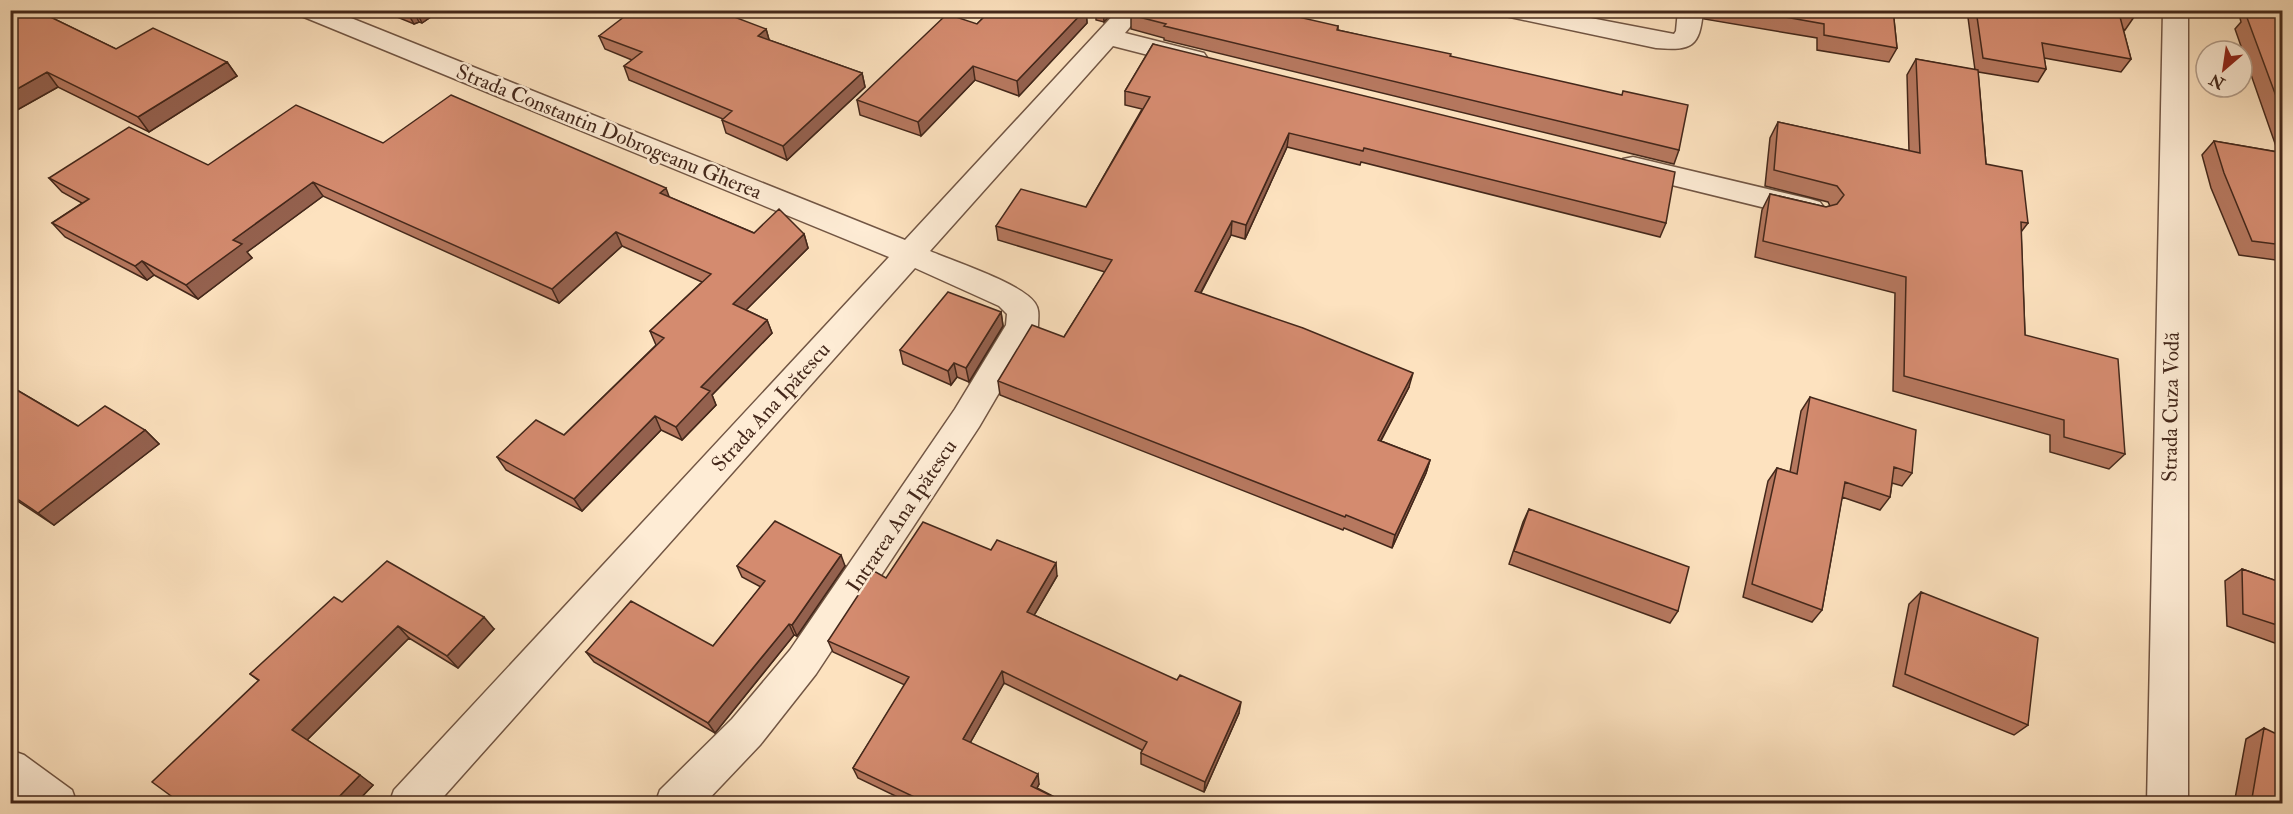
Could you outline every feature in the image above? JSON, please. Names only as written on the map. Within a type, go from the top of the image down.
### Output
[{"type":"street","name":"Strada Constantin Dobrogeanu Gherea","points":[[308,10],[910,254]]},
{"type":"street","name":"Strada Ana Ipătescu","points":[[409,804],[1132,10]]},
{"type":"street","points":[[1510,10],[1656,40],[1677,42],[1686,38],[1689,31],[1690,10]]},
{"type":"street","name":"Strada Cuza Vodă","points":[[2167,804],[2176,10]]},
{"type":"street","points":[[1108,37],[1220,65]]},
{"type":"street","points":[[1610,160],[1817,211]]},
{"type":"street","name":"Intrarea Ana Ipătescu","points":[[675,804],[746,732],[802,662],[967,418],[1022,326],[1023,310],[1010,298],[910,254]]},
{"type":"street","points":[[10,769],[57,804]]},
{"type":"building","points":[[10,10],[36,10],[116,49],[153,28],[227,62],[138,117],[47,72],[10,93]]},
{"type":"building","points":[[395,10],[425,10],[410,17]]},
{"type":"building","points":[[633,10],[716,10],[766,29],[758,36],[862,73],[783,146],[722,120],[732,111],[624,66],[642,52],[599,36]]},
{"type":"building","points":[[991,10],[1085,10],[1017,81],[973,66],[918,122],[857,100],[947,14],[977,24]]},
{"type":"building","points":[[1135,10],[1268,10],[1338,26],[1337,30],[1451,54],[1450,56],[1622,95],[1623,91],[1688,105],[1679,150],[1164,26],[1166,24],[1131,15]]},
{"type":"building","points":[[1745,10],[1893,10],[1897,48],[1824,35],[1824,24]]},
{"type":"building","points":[[1976,10],[2133,10],[2134,17],[2119,13],[2131,59],[2042,43],[2046,69],[1983,58]]},
{"type":"building","points":[[2253,10],[2283,10],[2283,115],[2246,15]]},
{"type":"building","points":[[1153,44],[1675,172],[1666,223],[1364,148],[1363,151],[1289,133],[1246,225],[1232,221],[1195,291],[1303,328],[1413,373],[1378,440],[1430,460],[1395,535],[998,381],[1032,325],[1064,337],[1112,260],[996,226],[1021,189],[1086,207],[1150,97],[1125,91]]},
{"type":"building","points":[[1916,59],[1978,70],[1986,164],[2022,171],[2028,223],[2021,222],[2025,335],[2118,359],[2125,454],[2064,437],[2064,420],[1904,376],[1906,277],[1763,241],[1770,194],[1826,207],[1837,204],[1844,195],[1837,186],[1774,170],[1778,122],[1920,153]]},
{"type":"building","points":[[451,95],[666,188],[660,193],[754,233],[779,209],[804,234],[733,304],[767,320],[701,387],[710,391],[676,427],[655,416],[574,499],[497,457],[536,420],[564,435],[664,338],[650,331],[711,274],[616,232],[552,289],[313,182],[233,240],[242,244],[186,285],[142,261],[135,266],[52,223],[89,199],[49,178],[129,127],[208,165],[296,105],[383,143]]},
{"type":"building","points":[[2214,141],[2283,153],[2283,245],[2252,241],[2224,173]]},
{"type":"building","points":[[948,292],[1001,312],[966,368],[954,363],[948,371],[900,350]]},
{"type":"building","points":[[10,386],[78,426],[105,406],[145,430],[38,513],[10,494]]},
{"type":"building","points":[[1810,397],[1916,430],[1912,473],[1894,467],[1890,497],[1845,482],[1822,610],[1752,584],[1777,468],[1797,474]]},
{"type":"building","points":[[1529,509],[1689,567],[1678,611],[1514,551]]},
{"type":"building","points":[[775,521],[841,555],[792,625],[789,624],[708,723],[586,652],[631,601],[713,646],[765,581],[737,566]]},
{"type":"building","points":[[923,522],[991,550],[997,540],[1056,563],[1027,612],[1177,680],[1180,675],[1241,702],[1205,782],[1141,753],[1147,742],[1002,671],[963,739],[1038,774],[1031,786],[1068,804],[929,804],[853,768],[909,677],[828,641],[874,571],[886,578]]},
{"type":"building","points":[[387,561],[484,617],[447,656],[398,626],[292,730],[360,775],[332,804],[182,804],[152,782],[259,680],[250,674],[334,597],[342,602]]},
{"type":"building","points":[[2242,569],[2283,583],[2283,627],[2243,614]]},
{"type":"building","points":[[1921,592],[2038,638],[2028,725],[1905,674]]},
{"type":"building","points":[[2264,728],[2283,737],[2283,804],[2251,804]]}]
